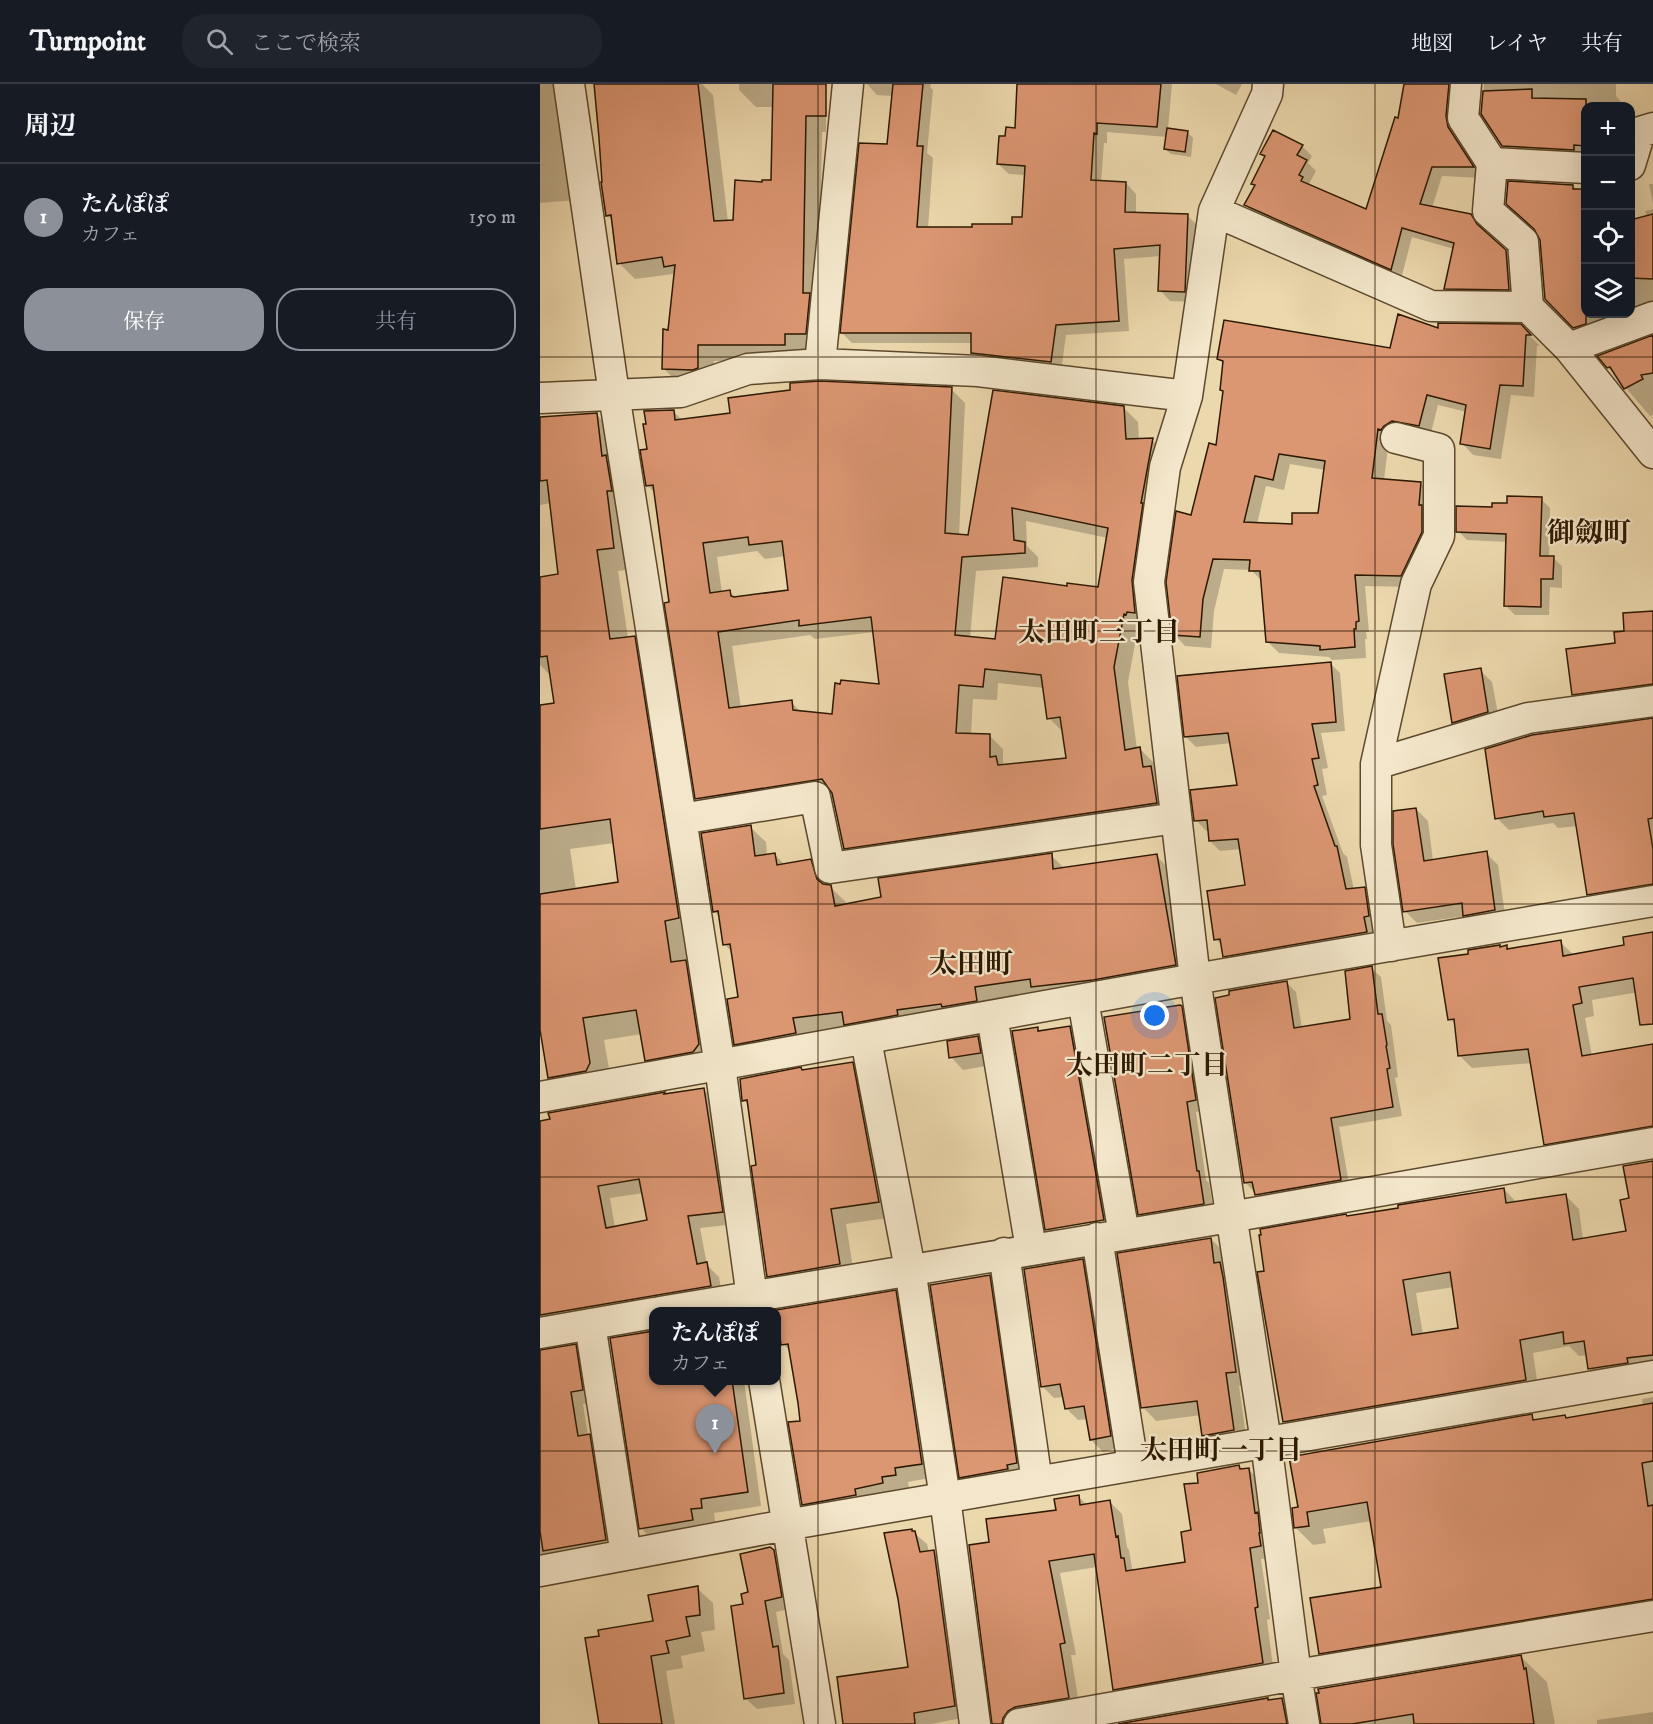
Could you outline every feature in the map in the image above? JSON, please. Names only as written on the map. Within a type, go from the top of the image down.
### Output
[{"type":"street","points":[[569,84],[614,394],[720,1066],[753,1303]]},
{"type":"street","points":[[820,364],[848,84]]},
{"type":"street","points":[[1268,84],[1267,94],[1214,211],[1187,396],[1164,467],[1149,582],[1195,979],[1266,1442],[1304,1724]]},
{"type":"street","points":[[1466,84],[1463,118],[1492,163],[1488,211],[1523,242],[1528,307],[1569,348],[1653,453]]},
{"type":"street","points":[[1633,156],[1640,132],[1653,128]]},
{"type":"street","points":[[1492,163],[1581,168]]},
{"type":"street","points":[[1214,211],[1431,306],[1528,307]]},
{"type":"street","points":[[1569,348],[1653,317]]},
{"type":"street","points":[[540,398],[681,392],[748,369],[820,364],[978,370],[1187,396]]},
{"type":"street","points":[[1391,946],[1376,845],[1376,764],[1416,584],[1439,536],[1439,449],[1396,438]]},
{"type":"street","points":[[1376,764],[1528,718],[1653,701]]},
{"type":"street","points":[[681,819],[815,797],[830,868],[1176,818]]},
{"type":"street","points":[[540,1097],[1195,979],[1653,901]]},
{"type":"street","points":[[1083,1000],[1133,1465]]},
{"type":"street","points":[[992,1016],[1018,1251],[1037,1482]]},
{"type":"street","points":[[866,1040],[910,1269],[945,1498],[975,1724]]},
{"type":"street","points":[[706,1307],[753,1303],[910,1269],[1653,1143]]},
{"type":"street","points":[[540,1333],[649,1314]]},
{"type":"street","points":[[590,1324],[626,1555]]},
{"type":"street","points":[[540,1571],[786,1525],[1653,1376]]},
{"type":"street","points":[[765,1385],[820,1724]]},
{"type":"street","points":[[1019,1724],[1653,1616]]},
{"type":"building","points":[[594,84],[698,84],[714,221],[733,220],[735,180],[762,182],[762,180],[771,180],[773,84],[826,84],[826,116],[806,116],[803,293],[810,293],[806,334],[785,334],[785,345],[698,345],[698,368],[693,370],[662,369],[663,329],[668,330],[675,265],[664,267],[662,257],[617,264],[611,215],[606,216],[601,182]]},
{"type":"building","points":[[893,84],[923,84],[917,146],[923,146],[917,227],[972,227],[972,224],[1012,224],[1012,217],[1022,217],[1025,166],[997,164],[999,136],[1005,136],[1006,127],[1015,128],[1017,84],[1161,84],[1157,127],[1097,123],[1097,134],[1094,133],[1091,180],[1126,182],[1125,212],[1188,214],[1185,292],[1158,291],[1160,245],[1114,249],[1119,321],[1056,325],[1051,362],[971,353],[971,333],[840,333],[859,143],[887,144]]},
{"type":"building","points":[[1404,84],[1449,84],[1446,116],[1448,127],[1474,167],[1432,167],[1420,204],[1471,214],[1477,224],[1506,250],[1509,290],[1444,289],[1454,243],[1402,228],[1391,270],[1244,205],[1255,185],[1251,184],[1265,156],[1260,154],[1273,130],[1303,145],[1297,155],[1307,160],[1299,175],[1303,177],[1301,181],[1366,209],[1395,117],[1398,118]]},
{"type":"building","points":[[1532,89],[1532,98],[1586,99],[1586,102],[1581,102],[1581,146],[1574,145],[1574,150],[1502,146],[1481,114],[1483,91]]},
{"type":"building","points":[[1167,128],[1188,131],[1185,152],[1164,149]]},
{"type":"building","points":[[1508,181],[1573,185],[1573,189],[1581,189],[1581,318],[1586,318],[1586,324],[1573,328],[1545,299],[1540,240],[1534,229],[1506,204]]},
{"type":"building","points":[[1653,214],[1653,279],[1635,278],[1635,219]]},
{"type":"building","points":[[1398,314],[1438,328],[1438,323],[1521,324],[1531,335],[1526,335],[1523,386],[1500,385],[1490,449],[1460,444],[1466,405],[1427,395],[1419,426],[1392,421],[1381,430],[1378,429],[1372,478],[1421,482],[1419,505],[1422,505],[1422,532],[1401,576],[1355,575],[1359,621],[1356,622],[1356,629],[1354,629],[1355,647],[1320,650],[1320,646],[1266,642],[1260,571],[1249,571],[1250,560],[1213,559],[1203,599],[1200,637],[1172,635],[1166,582],[1176,511],[1191,515],[1209,443],[1216,445],[1223,391],[1220,390],[1223,361],[1217,359],[1224,320],[1390,348]],"holes":[[[1279,454],[1325,461],[1318,513],[1292,513],[1292,524],[1244,522],[1255,476],[1273,480]]]},
{"type":"building","points":[[1653,335],[1653,373],[1641,375],[1643,379],[1624,389],[1610,367],[1607,368],[1597,356]]},
{"type":"building","points":[[820,381],[952,387],[945,533],[968,535],[993,390],[1124,406],[1126,439],[1153,438],[1141,503],[1143,503],[1132,580],[1135,613],[1124,614],[1114,667],[1125,750],[1140,747],[1143,767],[1151,766],[1157,803],[844,849],[832,793],[822,779],[695,799],[664,603],[669,602],[653,485],[646,486],[640,450],[647,449],[643,424],[646,424],[644,411],[674,410],[675,420],[730,413],[728,398],[790,390],[790,383]],"holes":[[[1012,508],[1108,528],[1098,587],[1067,583],[1067,586],[1003,577],[995,639],[955,635],[962,557],[1025,553],[1025,542],[1014,540]],[[748,537],[749,545],[782,541],[788,590],[734,597],[731,596],[730,590],[710,593],[703,543]],[[871,617],[879,684],[841,680],[840,684],[835,683],[832,714],[793,710],[792,700],[729,708],[718,632],[799,620],[799,626]],[[985,669],[1041,675],[1047,719],[1060,717],[1066,758],[998,765],[996,756],[990,757],[990,734],[956,733],[959,685],[983,687]]]},
{"type":"building","points":[[597,413],[602,456],[606,455],[612,491],[607,491],[614,548],[597,550],[610,639],[635,636],[679,918],[665,921],[671,962],[686,960],[699,1044],[693,1052],[645,1061],[636,1010],[583,1018],[590,1063],[586,1071],[548,1078],[540,1030],[540,894],[618,882],[610,819],[540,829],[540,705],[554,703],[547,656],[540,657],[540,577],[558,574],[547,480],[540,481],[540,417]]},
{"type":"building","points":[[1507,496],[1542,497],[1540,556],[1554,556],[1553,579],[1541,579],[1541,607],[1504,606],[1506,534],[1456,532],[1456,506],[1492,507],[1492,503],[1507,503]]},
{"type":"building","points":[[1653,611],[1653,684],[1572,695],[1566,649],[1615,643],[1614,632],[1624,631],[1623,613]]},
{"type":"building","points":[[1331,662],[1336,722],[1312,724],[1319,758],[1312,759],[1318,785],[1314,786],[1335,846],[1337,846],[1346,889],[1365,887],[1369,916],[1364,917],[1367,932],[1223,957],[1220,939],[1214,940],[1207,891],[1245,885],[1238,839],[1209,841],[1207,820],[1194,821],[1190,790],[1237,785],[1228,733],[1184,737],[1177,676]]},
{"type":"building","points":[[1481,668],[1488,712],[1452,723],[1444,674]]},
{"type":"building","points":[[1653,718],[1653,818],[1648,819],[1653,849],[1653,884],[1587,895],[1574,813],[1544,817],[1543,811],[1495,819],[1485,749],[1532,735]]},
{"type":"building","points":[[1416,808],[1424,861],[1487,851],[1495,910],[1463,916],[1462,903],[1403,912],[1393,844],[1393,811]]},
{"type":"building","points":[[751,825],[755,856],[775,853],[777,865],[811,859],[817,879],[823,884],[831,885],[835,906],[881,897],[878,878],[1052,853],[1053,869],[1157,854],[1176,965],[1093,980],[1031,987],[1030,979],[975,987],[977,1001],[942,1007],[941,1004],[897,1010],[898,1015],[844,1025],[842,1012],[793,1018],[796,1033],[734,1045],[727,999],[738,997],[730,944],[723,945],[718,911],[713,912],[701,833]]},
{"type":"building","points":[[1653,932],[1653,1024],[1640,1025],[1633,978],[1579,987],[1582,1003],[1573,1005],[1582,1056],[1653,1044],[1653,1126],[1544,1145],[1528,1049],[1458,1056],[1454,1019],[1448,1020],[1438,958],[1468,954],[1468,950],[1500,945],[1500,947],[1507,945],[1507,949],[1561,940],[1563,956],[1624,945],[1623,937]]},
{"type":"building","points":[[1372,966],[1378,1014],[1382,1014],[1387,1045],[1390,1068],[1387,1069],[1393,1107],[1331,1118],[1341,1180],[1255,1195],[1252,1182],[1244,1183],[1215,998],[1229,995],[1229,991],[1287,981],[1294,1028],[1350,1019],[1345,971]]},
{"type":"building","points":[[1182,1006],[1196,1100],[1187,1102],[1204,1204],[1138,1215],[1104,1017]]},
{"type":"building","points":[[1070,1026],[1104,1220],[1045,1230],[1012,1031],[1038,1027],[1038,1031]]},
{"type":"building","points":[[978,1036],[981,1053],[949,1058],[947,1041]]},
{"type":"building","points":[[853,1062],[879,1202],[831,1209],[840,1264],[767,1277],[751,1166],[756,1165],[747,1100],[742,1101],[740,1079],[801,1067],[802,1070]]},
{"type":"building","points":[[704,1088],[723,1212],[688,1216],[697,1264],[707,1262],[711,1286],[540,1315],[540,1121],[550,1119],[548,1113],[665,1092],[664,1094]],"holes":[[[639,1179],[647,1220],[606,1228],[598,1186]]]},
{"type":"building","points":[[1653,1161],[1653,1355],[1627,1358],[1628,1363],[1588,1369],[1584,1341],[1564,1344],[1563,1332],[1520,1340],[1526,1380],[1283,1422],[1257,1272],[1264,1271],[1260,1229],[1346,1214],[1347,1216],[1398,1208],[1398,1205],[1504,1188],[1506,1203],[1566,1194],[1573,1240],[1626,1231],[1620,1200],[1629,1198],[1623,1166]],"holes":[[[1450,1272],[1458,1328],[1412,1335],[1403,1280]]]},
{"type":"building","points":[[1211,1238],[1214,1263],[1220,1262],[1223,1277],[1236,1372],[1226,1373],[1234,1430],[1202,1436],[1197,1401],[1141,1408],[1117,1253]]},
{"type":"building","points":[[1083,1259],[1111,1436],[1090,1440],[1084,1406],[1065,1409],[1060,1384],[1041,1387],[1024,1269]]},
{"type":"building","points":[[990,1275],[1017,1463],[1007,1465],[1008,1469],[959,1478],[930,1285]]},
{"type":"building","points":[[896,1290],[922,1464],[895,1468],[896,1475],[882,1477],[883,1483],[855,1489],[856,1495],[802,1505],[788,1422],[800,1421],[788,1344],[781,1345],[781,1309]]},
{"type":"building","points":[[649,1332],[649,1385],[733,1385],[748,1492],[701,1499],[702,1508],[691,1509],[693,1520],[639,1529],[610,1338]]},
{"type":"building","points":[[576,1344],[583,1390],[571,1392],[578,1436],[590,1434],[606,1540],[543,1551],[540,1531],[540,1350]]},
{"type":"building","points":[[1653,1403],[1653,1461],[1642,1463],[1648,1506],[1653,1505],[1653,1599],[1319,1654],[1310,1598],[1381,1587],[1367,1502],[1307,1512],[1309,1526],[1294,1528],[1292,1508],[1298,1507],[1289,1457],[1532,1414],[1533,1420],[1565,1415],[1566,1418]]},
{"type":"building","points":[[1239,1465],[1240,1469],[1249,1468],[1255,1513],[1258,1512],[1261,1546],[1250,1548],[1263,1663],[1113,1690],[1094,1554],[1049,1561],[1065,1643],[1060,1644],[1069,1698],[1015,1707],[1008,1711],[1002,1724],[992,1724],[969,1545],[989,1542],[986,1519],[1056,1510],[1054,1499],[1079,1495],[1080,1505],[1110,1500],[1116,1537],[1118,1536],[1121,1558],[1124,1558],[1126,1571],[1185,1562],[1181,1532],[1191,1530],[1184,1484],[1198,1483],[1197,1473]]},
{"type":"building","points":[[912,1529],[915,1531],[920,1552],[934,1550],[955,1706],[914,1713],[915,1724],[843,1724],[837,1677],[908,1667],[898,1599],[884,1533]]},
{"type":"building","points":[[770,1547],[774,1550],[782,1597],[765,1601],[773,1647],[778,1646],[784,1693],[744,1699],[731,1606],[743,1604],[741,1594],[748,1592],[740,1554]]},
{"type":"building","points":[[698,1586],[700,1615],[686,1617],[690,1636],[666,1641],[669,1653],[651,1656],[662,1724],[599,1724],[585,1638],[599,1636],[598,1630],[653,1621],[648,1595]]},
{"type":"building","points":[[1521,1655],[1524,1669],[1526,1668],[1534,1724],[1414,1724],[1413,1714],[1352,1724],[1321,1724],[1316,1693],[1319,1693],[1318,1689]]},
{"type":"building","points":[[1268,1698],[1268,1700],[1282,1698],[1287,1724],[1118,1724]]},
{"type":"place","name":"たんぽぽ","points":[[715,1454]]},
{"type":"district","name":"御劔町","points":[[1589,533]]},
{"type":"district","name":"太田町三丁目","points":[[1099,633]]},
{"type":"district","name":"太田町","points":[[971,964]]},
{"type":"district","name":"太田町二丁目","points":[[1147,1066]]},
{"type":"district","name":"太田町一丁目","points":[[1221,1451]]}]
